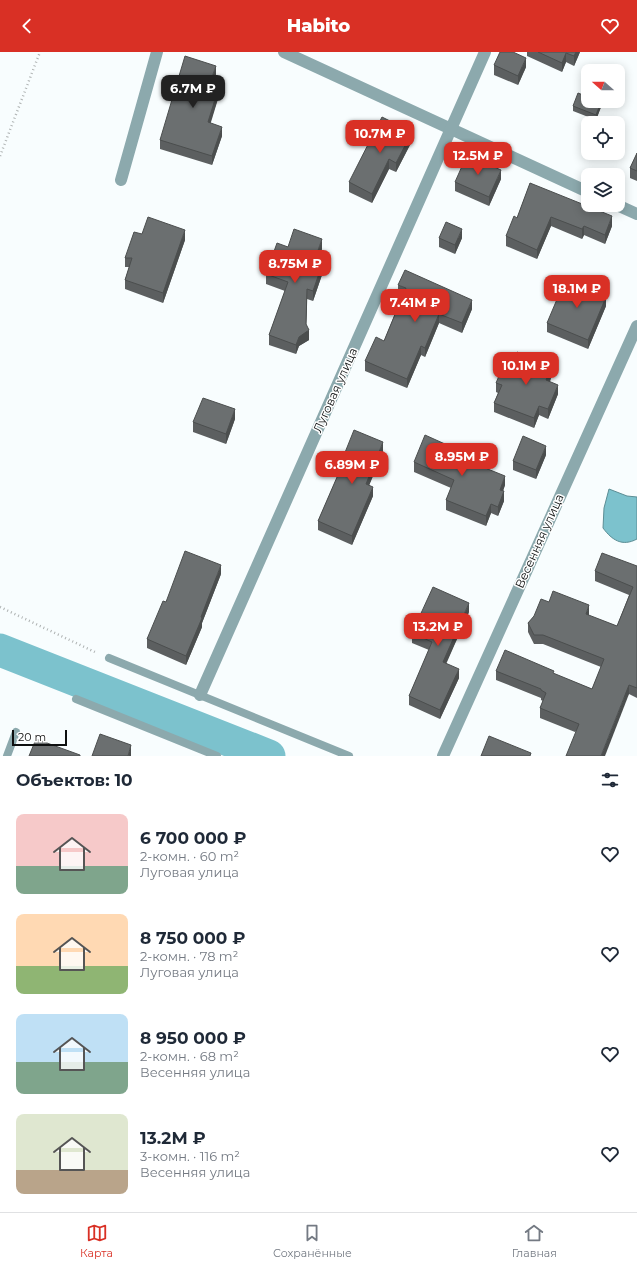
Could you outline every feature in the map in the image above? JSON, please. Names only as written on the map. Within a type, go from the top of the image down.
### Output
[{"type":"street","points":[[121,180],[158,52]]},
{"type":"street","points":[[284,52],[581,189]]},
{"type":"street","name":"Луговая улица","points":[[200,695],[485,52]]},
{"type":"street","points":[[625,209],[637,214]]},
{"type":"street","name":"Весенняя улица","points":[[442,756],[637,326]]},
{"type":"lane","points":[[109,658],[349,756]]},
{"type":"lane","points":[[76,699],[217,756]]},
{"type":"lane","points":[[7,756],[16,732]]},
{"type":"path","points":[[0,156],[40,52]]},
{"type":"path","points":[[0,607],[109,658]]},
{"type":"water","points":[[609,489],[627,496],[637,497],[637,539],[627,542],[618,541],[610,536],[603,528],[604,508]]},
{"type":"building","points":[[500,52],[513,52],[526,58],[518,76],[494,65]]},
{"type":"building","points":[[538,52],[576,52],[574,56],[566,53],[562,63]]},
{"type":"building","points":[[185,56],[216,66],[212,77],[221,80],[208,122],[222,127],[212,156],[160,140]]},
{"type":"building","points":[[578,93],[581,94],[581,108],[599,108],[596,115],[573,106]]},
{"type":"building","points":[[382,117],[412,132],[396,163],[389,159],[372,194],[349,182]]},
{"type":"building","points":[[637,153],[637,171],[630,168]]},
{"type":"building","points":[[467,155],[501,170],[489,197],[455,182]]},
{"type":"building","points":[[530,183],[581,204],[581,212],[602,212],[612,216],[605,235],[584,226],[582,229],[551,217],[537,250],[506,236],[514,216],[517,218]]},
{"type":"building","points":[[148,217],[185,230],[163,293],[125,280],[132,258],[125,258],[134,232],[142,234]]},
{"type":"building","points":[[446,222],[462,229],[455,245],[439,238]]},
{"type":"building","points":[[294,229],[322,239],[315,259],[323,262],[313,291],[307,289],[306,324],[309,330],[299,337],[296,345],[269,335],[288,282],[266,274],[277,243],[288,247]]},
{"type":"building","points":[[405,270],[472,300],[462,323],[439,314],[425,348],[421,346],[407,379],[365,361],[376,337],[384,341],[406,288],[398,285]]},
{"type":"building","points":[[566,278],[582,284],[584,281],[597,287],[594,292],[606,297],[588,340],[547,323]]},
{"type":"building","points":[[517,352],[552,366],[546,380],[558,385],[548,409],[539,406],[534,418],[494,403],[502,385],[496,383],[504,364],[512,367]]},
{"type":"building","points":[[203,398],[235,409],[226,434],[193,422]]},
{"type":"building","points":[[354,430],[383,442],[366,484],[373,487],[352,536],[318,521],[344,461],[342,460]]},
{"type":"building","points":[[425,435],[456,449],[453,455],[505,476],[500,490],[504,491],[498,507],[491,504],[486,516],[446,500],[454,480],[414,462]]},
{"type":"building","points":[[523,436],[546,446],[536,470],[513,461]]},
{"type":"building","points":[[185,551],[221,565],[201,617],[202,618],[186,656],[147,639],[163,601],[166,602]]},
{"type":"building","points":[[602,553],[637,566],[637,688],[629,685],[601,756],[566,756],[579,724],[540,708],[546,693],[541,689],[496,671],[505,650],[554,671],[553,673],[592,689],[604,659],[543,635],[534,635],[528,623],[534,616],[541,599],[549,602],[553,591],[589,605],[586,614],[617,626],[633,587],[595,571]]},
{"type":"building","points":[[433,587],[469,603],[443,662],[459,669],[440,710],[409,696],[432,642],[412,633]]},
{"type":"building","points":[[100,734],[131,745],[128,756],[92,756]]},
{"type":"building","points":[[489,736],[531,753],[530,756],[481,756]]},
{"type":"building","points":[[36,739],[80,755],[80,756],[29,756]]},
{"type":"waterway","points":[[0,650],[269,756]]}]
